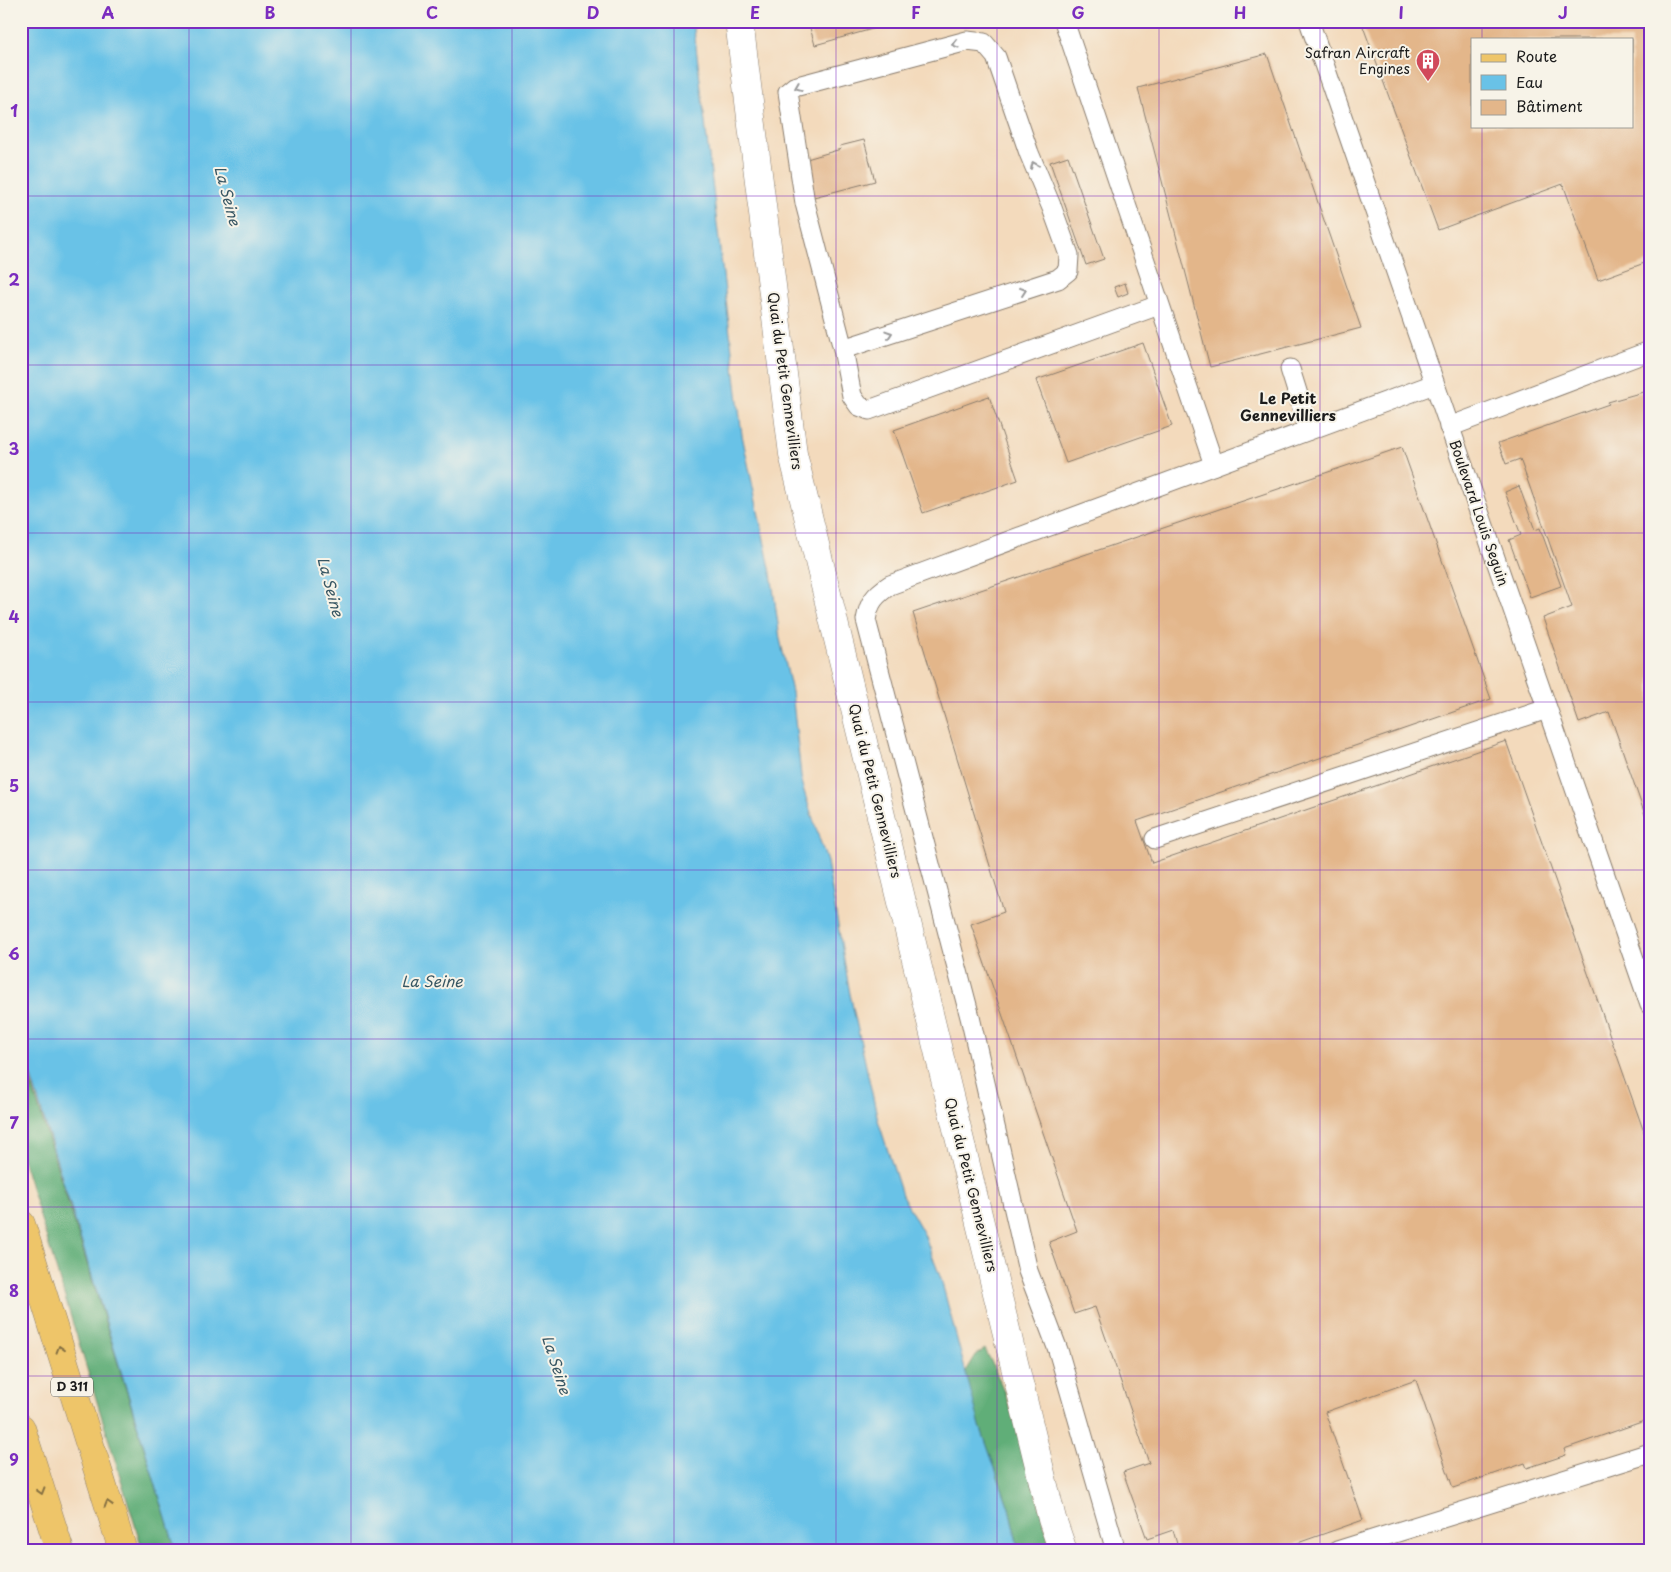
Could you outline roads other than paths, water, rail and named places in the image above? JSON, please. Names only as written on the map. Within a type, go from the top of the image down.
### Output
[{"type":"main road","name":"D 311","points":[[21,1224],[123,1551]]},
{"type":"main road","points":[[21,1428],[60,1551]]},
{"type":"street","name":"Quai du Petit Gennevilliers","points":[[739,21],[793,454],[1052,1519],[1063,1551]]},
{"type":"lane","name":"Boulevard Louis Seguin","points":[[1309,21],[1650,1005]]},
{"type":"lane","points":[[1070,26],[1159,305],[1214,465]]},
{"type":"lane","points":[[843,349],[1058,279],[1068,271],[1069,255],[1029,153],[996,57],[984,43],[967,41],[794,87],[788,92],[805,203],[843,349],[852,396],[859,406],[868,410],[1159,305]]},
{"type":"lane","points":[[1449,427],[1650,351]]},
{"type":"lane","points":[[1290,369],[1309,430]]},
{"type":"lane","points":[[1116,1551],[1058,1350],[1028,1270],[970,1017],[866,620],[868,607],[874,595],[890,585],[1434,384]]},
{"type":"lane","points":[[1155,839],[1547,709]]},
{"type":"lane","points":[[1337,1551],[1650,1453]]},
{"type":"water","name":"La Seine","points":[[21,21],[693,21],[742,435],[771,573],[780,639],[792,692],[802,785],[827,862],[850,994],[878,1120],[902,1195],[924,1234],[941,1279],[980,1426],[1009,1508],[1019,1551],[176,1551],[21,1044]]},
{"type":"place","name":"Safran Aircraft Engines","points":[[1428,82]]},
{"type":"district","name":"Le Petit Gennevilliers","points":[[1288,408]]}]
